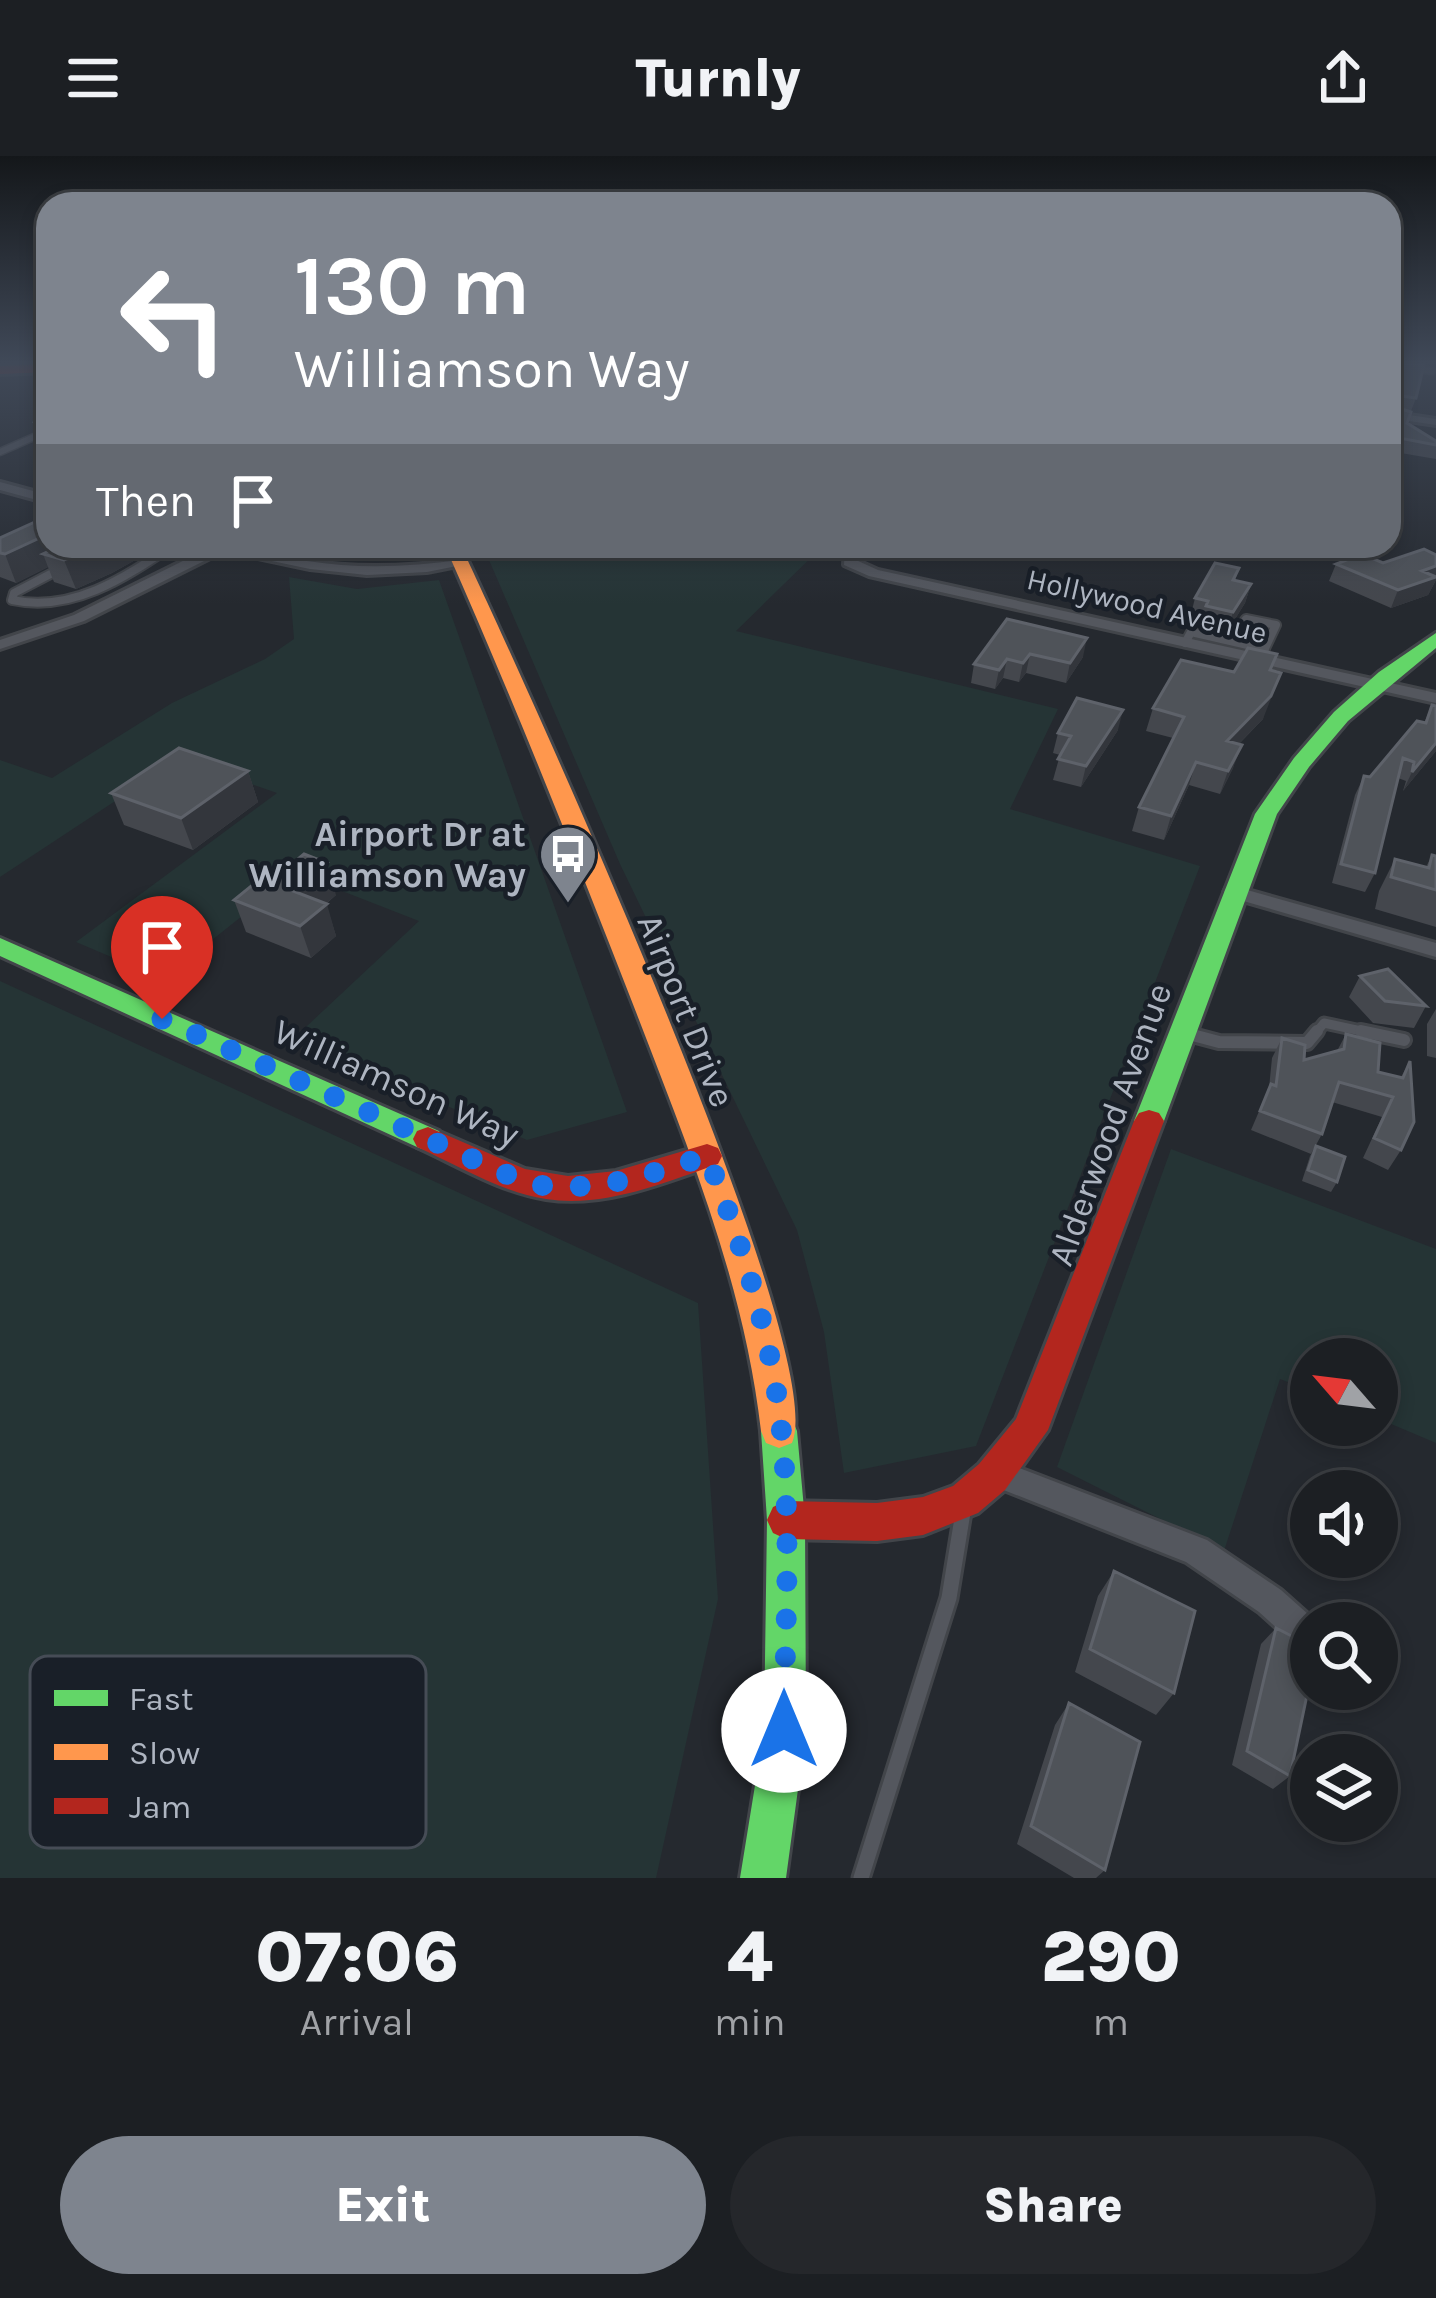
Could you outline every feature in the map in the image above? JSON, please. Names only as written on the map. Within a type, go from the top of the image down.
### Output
[{"type":"street","points":[[0,486],[36,496]]},
{"type":"street","points":[[0,645],[79,619],[197,558]]},
{"type":"street","points":[[267,558],[362,574],[441,558]]},
{"type":"street","name":"Airport Drive","points":[[457,558],[529,710],[742,1243],[775,1386],[786,1520],[784,1730],[763,1878]]},
{"type":"street","name":"Hollywood Avenue","points":[[855,558],[874,573],[1185,643],[1262,654],[1436,698]]},
{"type":"street","name":"Alderwood Avenue","points":[[786,1520],[861,1522],[925,1516],[966,1499],[996,1473],[1030,1430],[1050,1389],[1233,892],[1290,770],[1334,716],[1370,683],[1436,639]]},
{"type":"street","points":[[1233,892],[1436,950]]},
{"type":"street","name":"Williamson Way","points":[[0,946],[526,1183],[568,1191],[622,1184],[707,1156]]},
{"type":"street","points":[[996,1473],[1196,1551],[1290,1619]]},
{"type":"lane","points":[[72,564],[14,593],[12,600],[34,608],[79,595],[160,558]]},
{"type":"lane","points":[[1185,643],[1191,632],[1262,654],[1276,625],[1246,619],[1232,641]]},
{"type":"lane","points":[[1182,1032],[1219,1042],[1307,1043],[1324,1023],[1404,1040]]},
{"type":"lane","points":[[862,1878],[949,1598],[966,1499]]},
{"type":"shaded area","points":[[327,558],[393,558],[381,560]]},
{"type":"shaded area","points":[[488,558],[811,558],[736,631],[1058,709],[1010,809],[1200,866],[976,1446],[844,1473],[824,1332],[797,1230],[620,864]]},
{"type":"shaded area","points":[[289,577],[357,589],[439,580],[627,1112],[527,1140],[292,1040],[419,921],[296,873],[163,979],[76,942],[277,793],[179,759],[0,877],[0,760],[52,778],[172,703],[265,659],[294,639]]},
{"type":"shaded area","points":[[0,981],[698,1303],[718,1599],[656,1878],[0,1878]]},
{"type":"shaded area","points":[[1171,1149],[1436,1249],[1436,1443],[1398,1427],[1398,1338],[1290,1338],[1290,1383],[1280,1379],[1224,1551],[1057,1467]]},
{"type":"building","points":[[36,522],[36,540],[5,554],[0,553],[0,538]]},
{"type":"building","points":[[1424,549],[1436,555],[1436,566],[1422,571],[1436,577],[1398,590],[1336,564],[1352,558],[1383,563]]},
{"type":"building","points":[[1215,563],[1239,568],[1233,580],[1251,584],[1233,612],[1206,606],[1208,601],[1195,598]]},
{"type":"building","points":[[1007,619],[1087,638],[1070,663],[1030,654],[1023,663],[1007,659],[999,670],[974,664]]},
{"type":"building","points":[[1248,648],[1277,654],[1270,670],[1281,673],[1271,696],[1227,741],[1242,745],[1228,771],[1196,762],[1171,816],[1139,807],[1184,717],[1153,708],[1181,660],[1234,672]]},
{"type":"building","points":[[1077,698],[1123,710],[1086,766],[1058,759],[1071,736],[1058,733]]},
{"type":"building","points":[[1432,705],[1436,706],[1436,743],[1412,772],[1414,762],[1403,758],[1375,873],[1341,864],[1364,776],[1370,777],[1417,721],[1426,723]]},
{"type":"building","points":[[179,748],[248,771],[181,818],[111,793]]},
{"type":"building","points":[[304,854],[327,863],[293,891],[327,904],[300,926],[234,900],[261,878],[270,882]]},
{"type":"building","points":[[1432,855],[1436,856],[1436,890],[1391,877],[1395,859],[1429,868]]},
{"type":"building","points":[[1388,969],[1426,1006],[1385,1001],[1360,976]]},
{"type":"building","points":[[1346,1034],[1380,1043],[1378,1072],[1403,1078],[1410,1061],[1414,1122],[1401,1150],[1374,1138],[1393,1097],[1339,1082],[1322,1134],[1260,1111],[1271,1084],[1276,1086],[1282,1038],[1305,1045],[1304,1060],[1344,1049]]},
{"type":"building","points":[[1316,1146],[1345,1157],[1337,1182],[1308,1170]]},
{"type":"building","points":[[1114,1571],[1195,1611],[1174,1693],[1090,1649]]},
{"type":"building","points":[[1276,1628],[1290,1635],[1290,1710],[1304,1710],[1299,1734],[1290,1734],[1290,1776],[1247,1751]]},
{"type":"building","points":[[1069,1703],[1140,1742],[1105,1870],[1031,1826]]},
{"type":"traffic: fast","points":[[1149,1121],[1266,814],[1301,762],[1341,717],[1436,639]]},
{"type":"traffic: fast","points":[[0,946],[428,1139]]},
{"type":"traffic: fast","points":[[763,1878],[785,1730],[786,1520],[779,1431]]},
{"type":"traffic: slow","points":[[458,558],[555,779],[731,1219],[762,1323],[779,1431]]},
{"type":"traffic: jam","points":[[786,1520],[877,1522],[923,1516],[965,1500],[992,1477],[1030,1430],[1149,1121]]},
{"type":"traffic: jam","points":[[428,1139],[486,1167],[544,1187],[616,1183],[707,1156]]},
{"type":"place","name":"Airport Dr at Williamson Way","points":[[568,905]]},
{"type":"route","points":[[162,1019],[526,1183],[568,1191],[622,1184],[707,1156],[742,1243],[775,1386],[786,1520],[784,1730]]}]
